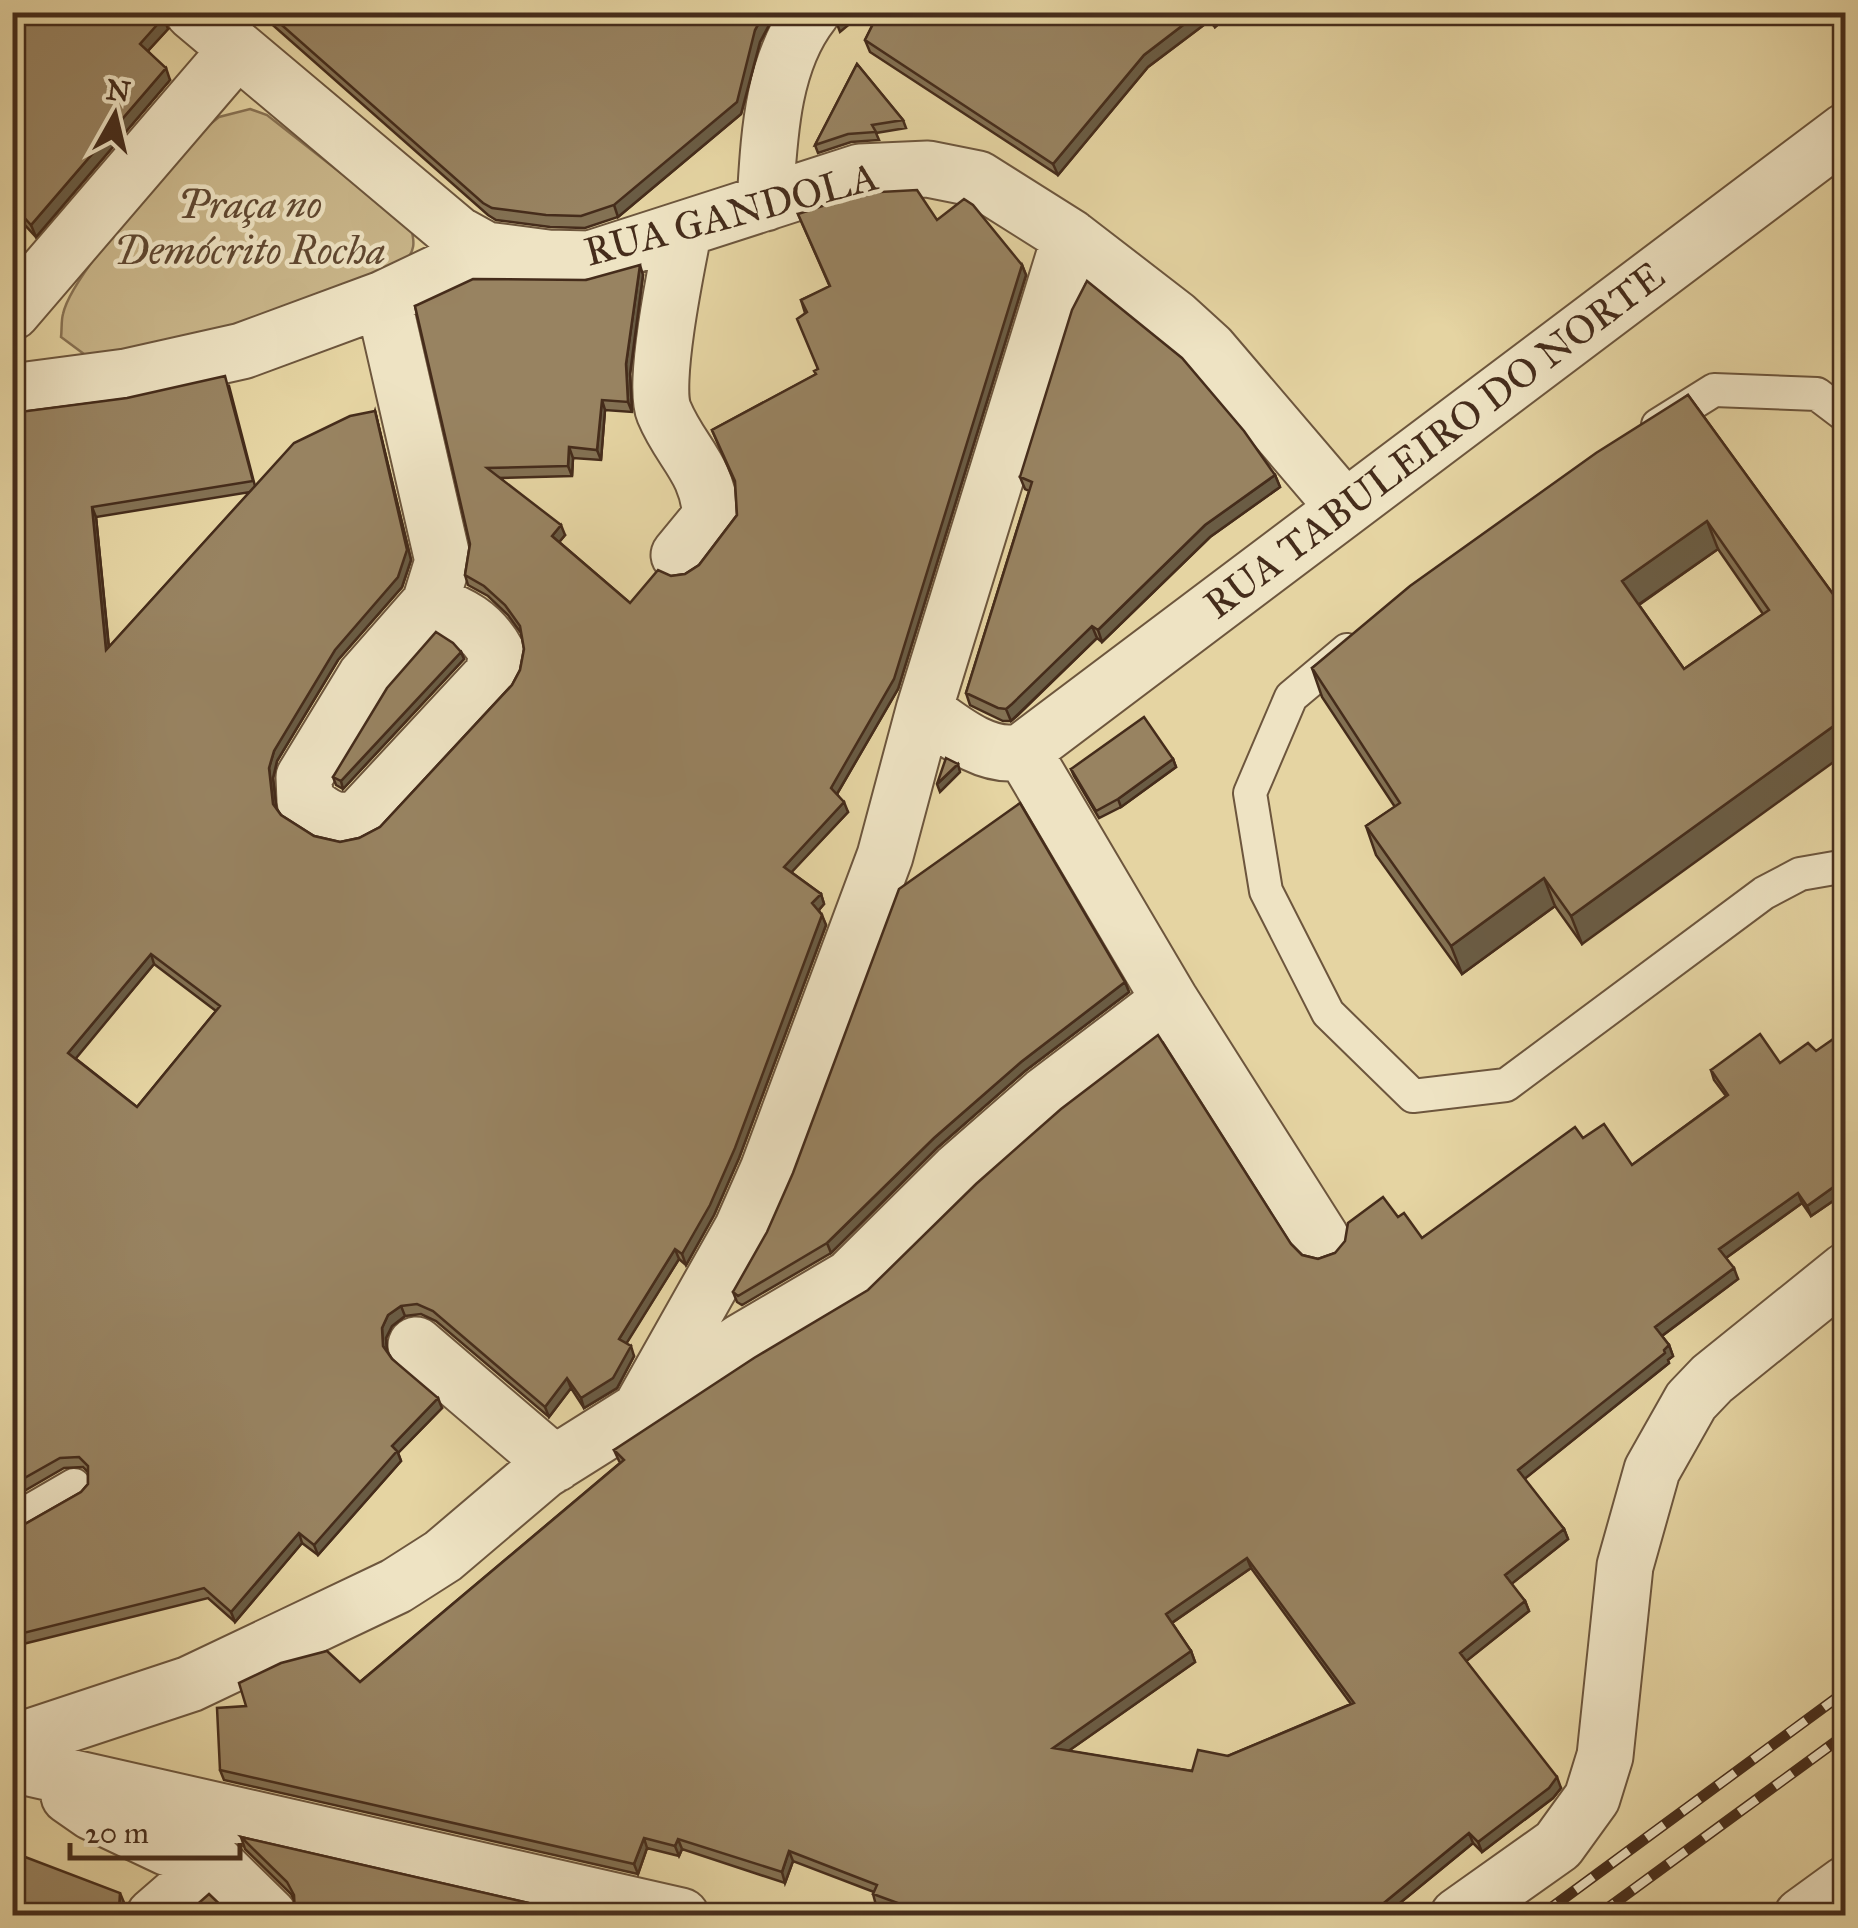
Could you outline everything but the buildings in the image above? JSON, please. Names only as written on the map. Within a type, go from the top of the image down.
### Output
[{"type":"street","points":[[193,12],[457,234],[486,250]]},
{"type":"street","points":[[765,203],[776,96],[790,54],[812,12]]},
{"type":"street","points":[[12,312],[237,50]]},
{"type":"street","name":"RUA TABULEIRO DO NORTE","points":[[1023,751],[1846,131]]},
{"type":"street","name":"RUA GANDOLA","points":[[486,250],[590,259],[860,172],[928,169],[978,179],[1070,237],[1209,348],[1344,507]]},
{"type":"street","points":[[679,555],[711,516],[709,489],[662,410],[666,324],[684,230]]},
{"type":"street","points":[[640,1410],[742,1230],[885,856],[924,710],[1070,237]]},
{"type":"street","points":[[12,392],[126,377],[242,350],[383,298],[486,250]]},
{"type":"street","points":[[383,298],[444,561],[430,603],[364,677],[304,777],[306,801],[333,820],[348,822],[361,816],[493,674],[497,653],[487,636],[466,616],[430,603]]},
{"type":"street","points":[[924,710],[958,735],[992,750],[1004,754],[1023,751],[1170,1000],[1321,1238]]},
{"type":"street","points":[[19,1758],[190,1684],[396,1586],[443,1556],[555,1464],[741,1342],[850,1278],[958,1171],[1045,1094],[1170,1000]]},
{"type":"street","points":[[1458,1916],[1558,1845],[1592,1798],[1605,1756],[1625,1566],[1652,1470],[1691,1401],[1712,1379],[1846,1271]]},
{"type":"street","points":[[416,1345],[555,1464]]},
{"type":"street","points":[[19,1758],[92,1812],[166,1847],[215,1863],[270,1916]]},
{"type":"street","points":[[19,1758],[681,1916]]},
{"type":"street","points":[[154,1916],[215,1863]]},
{"type":"street","points":[[1802,1916],[1846,1884]]},
{"type":"lane","points":[[1634,440],[1714,390],[1818,394],[1846,416]]},
{"type":"lane","points":[[1367,633],[1291,697],[1250,793],[1266,891],[1328,1013],[1413,1096],[1506,1085],[1764,893],[1800,874],[1846,866]]},
{"type":"lane","points":[[12,1521],[74,1485]]},
{"type":"green space","name":"Praça no Demócrito Rocha","points":[[250,109],[267,115],[411,228],[413,247],[408,259],[330,302],[101,358],[84,354],[61,337],[62,317],[70,296],[125,220],[204,129],[219,117]]},
{"type":"railway","points":[[1540,1916],[1846,1691]]},
{"type":"railway","points":[[1597,1916],[1846,1734]]}]
